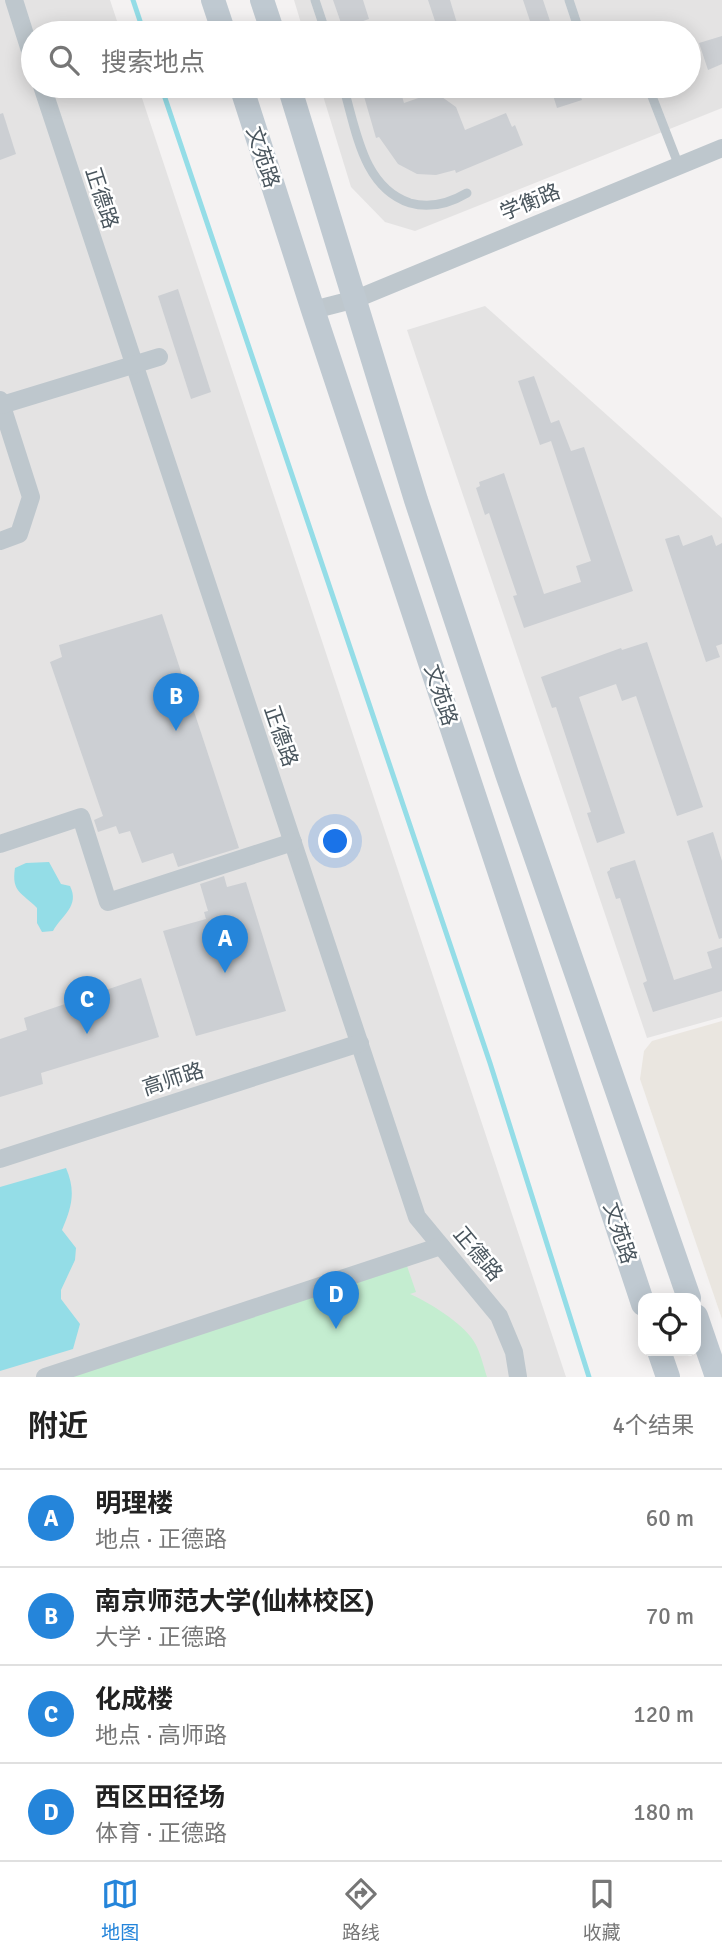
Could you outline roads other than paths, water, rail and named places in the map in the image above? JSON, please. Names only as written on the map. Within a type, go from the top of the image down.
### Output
[{"type":"main road","points":[[213,0],[220,21]]},
{"type":"main road","points":[[262,0],[269,21]]},
{"type":"main road","name":"文苑路","points":[[245,98],[639,1293]]},
{"type":"main road","name":"文苑路","points":[[293,98],[412,488],[507,774],[688,1293]]},
{"type":"main road","points":[[701,1331],[717,1377]]},
{"type":"main road","points":[[661,1356],[668,1377]]},
{"type":"street","points":[[14,0],[21,22]]},
{"type":"street","name":"正德路","points":[[46,98],[417,1217],[499,1316],[514,1352],[518,1377]]},
{"type":"street","name":"学衡路","points":[[313,310],[356,299],[722,148]]},
{"type":"street","points":[[0,541],[19,534],[31,497],[1,402],[159,357]]},
{"type":"street","points":[[0,844],[81,817],[108,902],[293,842]]},
{"type":"street","name":"高师路","points":[[0,1159],[360,1043]]},
{"type":"street","points":[[45,1377],[441,1246]]},
{"type":"lane","points":[[315,0],[322,21]]},
{"type":"lane","points":[[569,0],[576,21]]},
{"type":"lane","points":[[346,98],[369,167],[383,187],[402,200],[429,205],[456,200],[467,193]]},
{"type":"lane","points":[[653,98],[679,166]]},
{"type":"water","points":[[49,862],[61,884],[70,886],[73,899],[69,910],[53,931],[42,932],[37,923],[37,908],[17,888],[14,876],[15,868],[26,863]]},
{"type":"water","points":[[66,1168],[72,1199],[62,1230],[76,1248],[75,1260],[61,1290],[61,1299],[80,1324],[73,1349],[0,1371],[0,1187]]},
{"type":"waterway","points":[[133,0],[140,21]]},
{"type":"waterway","points":[[165,98],[490,1063],[589,1377]]},
{"type":"place","name":"南京师范大学(仙林校区)","points":[[176,731]]},
{"type":"place","name":"明理楼","points":[[225,973]]},
{"type":"place","name":"化成楼","points":[[87,1034]]},
{"type":"place","name":"西区田径场","points":[[336,1329]]}]
